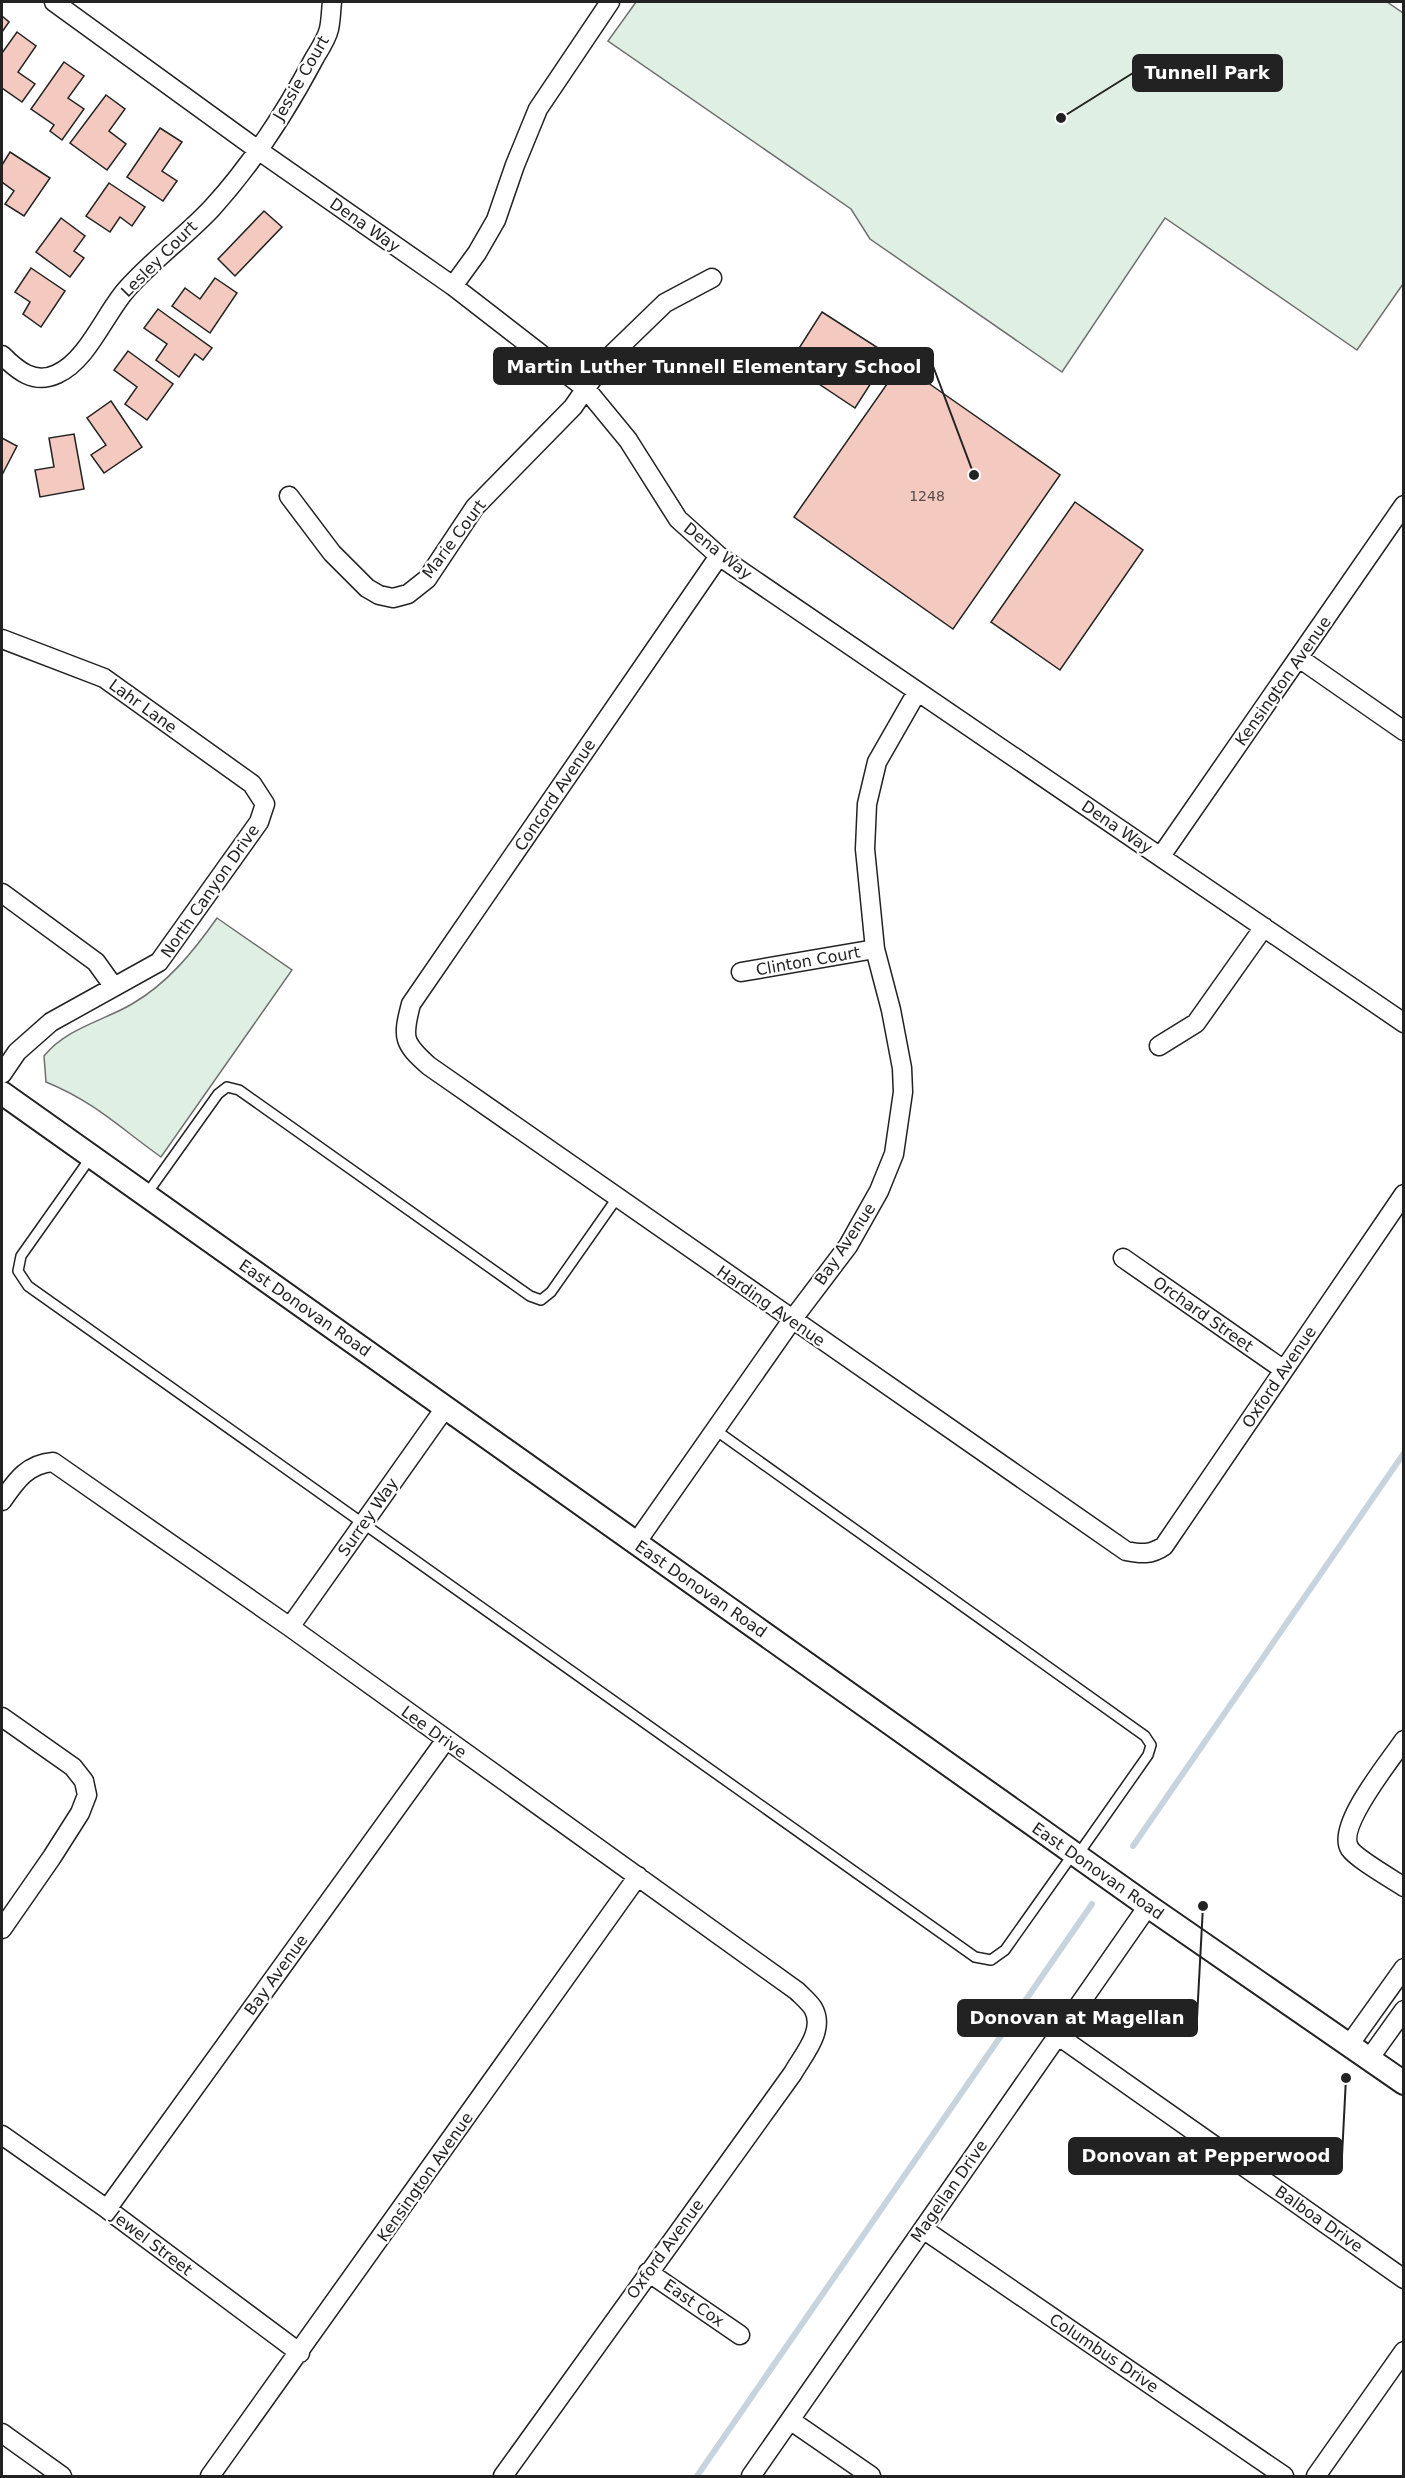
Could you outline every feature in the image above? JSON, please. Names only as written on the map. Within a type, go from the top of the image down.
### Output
[{"type":"street","name":"Dena Way","points":[[54,2],[258,150],[453,286],[586,389],[628,440],[678,519],[719,556],[1404,1023]]},
{"type":"street","name":"Jessie Court","points":[[258,150],[301,84],[329,30],[332,2]]},
{"type":"street","points":[[453,286],[477,253],[496,220],[538,109],[610,2]]},
{"type":"street","name":"Lesley Court","points":[[2,355],[27,376],[43,378],[67,369],[87,345],[125,290],[212,208],[258,150]]},
{"type":"street","name":"Marie Court","points":[[289,496],[332,553],[368,588],[379,595],[393,598],[408,594],[427,579],[475,507],[573,407],[604,362],[666,303],[712,278]]},
{"type":"street","name":"Kensington Avenue","points":[[1161,856],[1404,505]]},
{"type":"street","name":"Concord Avenue","points":[[405,1039],[411,1005],[719,556]]},
{"type":"street","name":"Lahr Lane","points":[[2,639],[104,678],[252,784],[265,804]]},
{"type":"street","points":[[1299,658],[1404,730]]},
{"type":"street","name":"Bay Avenue","points":[[636,1543],[714,1429],[848,1246],[879,1191],[894,1154],[903,1092],[902,1068],[891,1010],[875,949],[865,849],[867,804],[876,762],[917,692]]},
{"type":"street","name":"North Canyon Drive","points":[[2,1074],[17,1052],[51,1022],[159,962],[259,822],[265,804]]},
{"type":"street","points":[[2,893],[96,962],[114,987]]},
{"type":"street","points":[[1159,1046],[1196,1023],[1264,927]]},
{"type":"street","name":"Clinton Court","points":[[741,972],[875,949]]},
{"type":"street","name":"Harding Avenue","points":[[405,1039],[414,1053],[429,1066],[792,1320],[1126,1551],[1148,1554]]},
{"type":"street","name":"East Donovan Road","points":[[2,1093],[1075,1855],[1404,2083]]},
{"type":"street","name":"Oxford Avenue","points":[[1148,1554],[1164,1546],[1404,1194]]},
{"type":"street","name":"Orchard Street","points":[[1123,1258],[1284,1370]]},
{"type":"street","name":"Surrey Way","points":[[290,1627],[445,1408]]},
{"type":"street","name":"Lee Drive","points":[[2,1501],[15,1482],[40,1463],[53,1462],[290,1627],[445,1741],[797,1991],[813,2008],[816,2018]]},
{"type":"street","points":[[2,1717],[73,1767],[84,1781],[87,1795],[80,1812],[52,1857],[2,1929]]},
{"type":"street","points":[[1404,1740],[1352,1816],[1346,1836],[1351,1850],[1404,1887]]},
{"type":"street","name":"Bay Avenue","points":[[107,2209],[445,1741]]},
{"type":"street","name":"Kensington Avenue","points":[[210,2476],[300,2353],[638,1876]]},
{"type":"street","name":"Magellan Drive","points":[[751,2476],[1148,1906]]},
{"type":"street","points":[[1349,2045],[1404,1968]]},
{"type":"street","points":[[1369,2059],[1404,2010]]},
{"type":"street","name":"Oxford Avenue","points":[[503,2476],[793,2073],[815,2035],[816,2018]]},
{"type":"street","name":"Balboa Drive","points":[[1057,2035],[1404,2279]]},
{"type":"street","name":"Jewel Street","points":[[2,2135],[107,2209],[300,2353]]},
{"type":"street","name":"Columbus Drive","points":[[923,2229],[1284,2476]]},
{"type":"street","name":"East Cox","points":[[648,2272],[740,2335]]},
{"type":"street","points":[[1316,2476],[1404,2351]]},
{"type":"street","points":[[790,2420],[871,2476]]},
{"type":"street","points":[[2,2433],[62,2476]]},
{"type":"lane","points":[[146,1195],[218,1094],[227,1088],[239,1090],[531,1296],[541,1300],[551,1292],[617,1198]]},
{"type":"lane","points":[[91,1156],[21,1257],[18,1271],[28,1286],[975,1957],[991,1960],[1005,1950],[1148,1755],[1151,1745],[1144,1736],[714,1429]]},
{"type":"green space","points":[[636,2],[1387,2],[1403,13],[1403,284],[1357,350],[1165,218],[1062,372],[870,239],[851,209],[608,41]]},
{"type":"green space","points":[[217,918],[292,970],[161,1157],[93,1107],[46,1082],[44,1056],[63,1038],[145,996],[189,955]]},
{"type":"building","points":[[2,16],[9,22],[2,32]]},
{"type":"building","points":[[17,32],[36,46],[18,72],[35,84],[22,102],[2,88],[2,53]]},
{"type":"building","points":[[64,62],[84,76],[68,98],[84,109],[62,140],[50,131],[54,125],[31,109]]},
{"type":"building","points":[[106,95],[125,109],[109,131],[126,144],[107,170],[70,143]]},
{"type":"building","points":[[160,128],[182,142],[162,171],[177,181],[163,201],[127,177]]},
{"type":"building","points":[[10,152],[50,178],[24,216],[5,204],[14,191],[2,182],[2,165]]},
{"type":"building","points":[[109,183],[145,207],[132,226],[120,217],[110,232],[86,216]]},
{"type":"building","points":[[264,211],[282,227],[235,276],[218,259]]},
{"type":"building","points":[[61,218],[85,236],[74,251],[84,258],[70,277],[36,252]]},
{"type":"building","points":[[31,268],[65,291],[41,327],[23,314],[30,302],[15,292]]},
{"type":"building","points":[[215,278],[237,293],[210,333],[172,306],[185,288],[200,299]]},
{"type":"building","points":[[158,309],[212,348],[203,360],[195,354],[179,377],[156,360],[167,344],[144,328]]},
{"type":"building","points":[[822,312],[889,355],[855,408],[789,364]]},
{"type":"building","points":[[128,351],[173,384],[147,420],[125,404],[137,387],[114,370]]},
{"type":"building","points":[[901,364],[1060,475],[953,629],[794,517]]},
{"type":"building","points":[[111,401],[142,447],[104,473],[91,455],[106,445],[87,418]]},
{"type":"building","points":[[74,434],[84,489],[40,497],[35,470],[54,467],[49,438]]},
{"type":"building","points":[[2,438],[17,446],[2,475]]},
{"type":"building","points":[[1075,502],[1143,550],[1060,670],[991,622]]},
{"type":"waterway","points":[[1133,1846],[1404,1453]]},
{"type":"waterway","points":[[697,2476],[1092,1904]]},
{"type":"place","name":"Tunnell Park","points":[[1061,118]]},
{"type":"place","name":"Martin Luther Tunnell Elementary School","points":[[974,475]]},
{"type":"place","name":"Donovan at Magellan","points":[[1203,1906]]},
{"type":"place","name":"Donovan at Pepperwood","points":[[1346,2078]]}]
